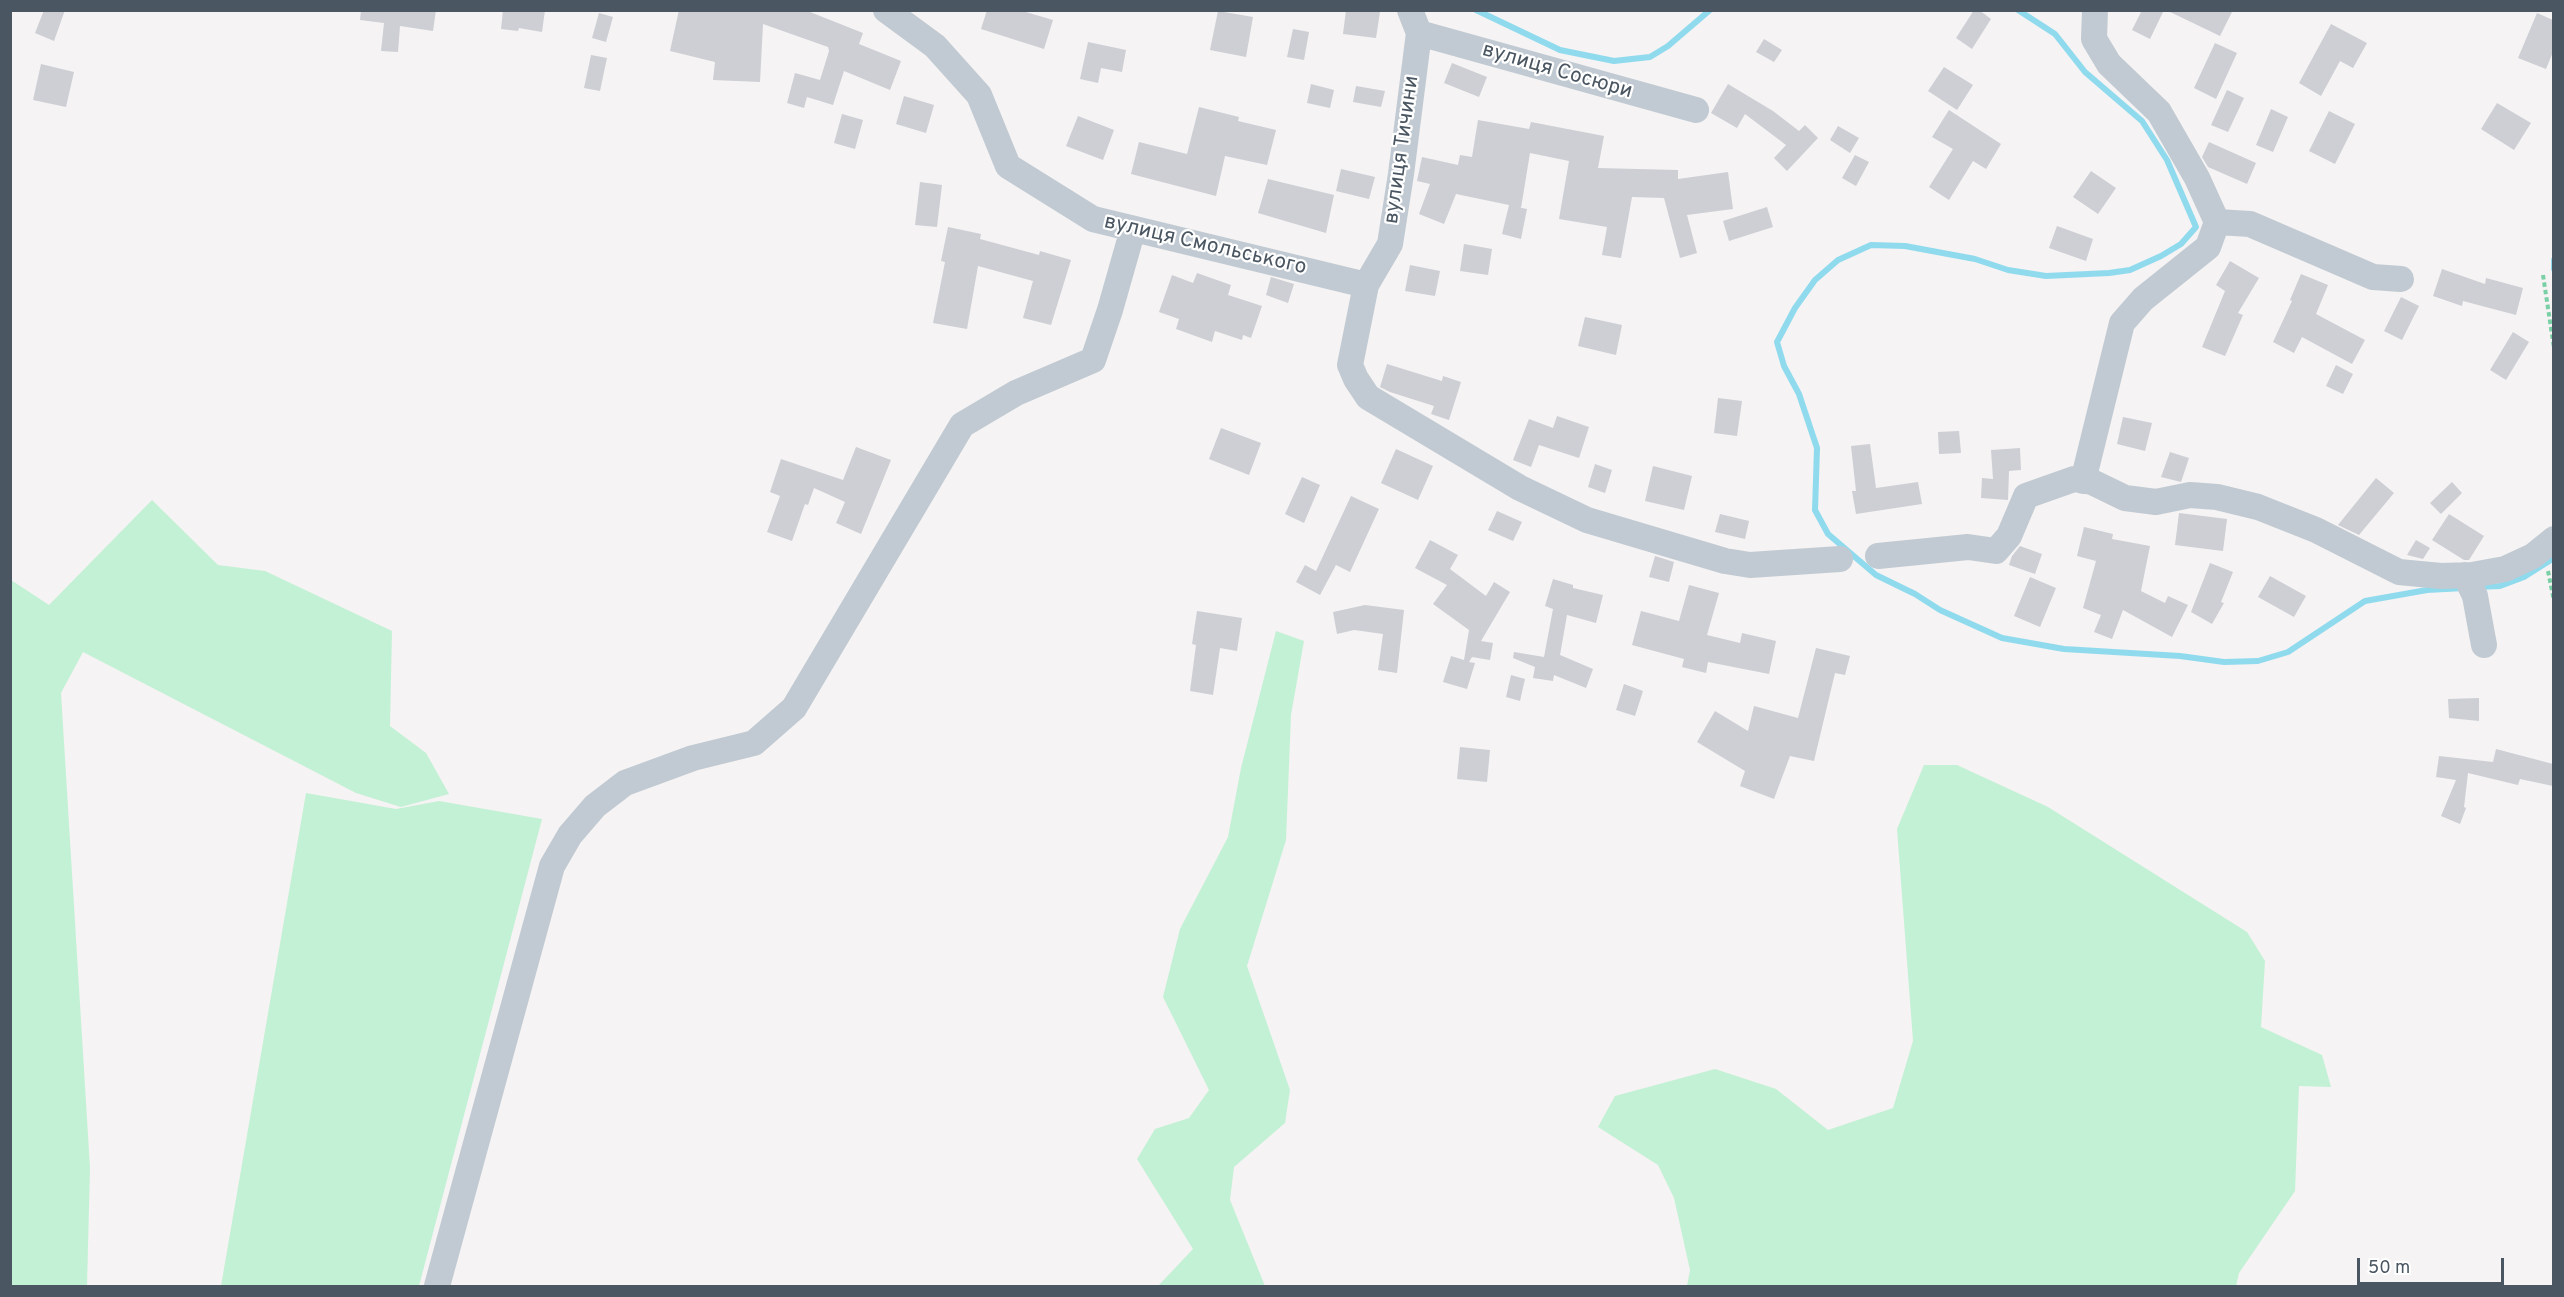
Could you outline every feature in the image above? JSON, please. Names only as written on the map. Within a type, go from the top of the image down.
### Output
[{"type":"street","name":"вулиця Смольського","points":[[886,10],[935,46],[979,95],[1008,166],[1093,219],[1366,285]]},
{"type":"street","points":[[2083,481],[2122,323],[2143,299],[2208,248],[2217,222],[2197,177],[2159,112],[2109,64],[2094,39],[2095,10]]},
{"type":"street","name":"вулиця Сосюри","points":[[1414,22],[1696,110]]},
{"type":"street","name":"вулиця Тичини","points":[[1414,22],[1401,174],[1390,244],[1366,285],[1350,365],[1368,398],[1520,488],[1587,520],[1725,561],[1750,565],[1840,559]]},
{"type":"street","points":[[2217,222],[2250,224],[2373,277],[2401,279]]},
{"type":"street","points":[[437,1287],[552,866],[570,835],[595,806],[625,783],[693,758],[754,743],[794,708],[962,425],[1016,393],[1093,360],[1133,229]]},
{"type":"street","points":[[1878,556],[1968,546],[1996,551],[2009,536],[2026,496],[2074,479],[2092,482],[2125,498],[2156,502],[2190,495],[2258,507],[2316,530],[2399,572],[2441,576],[2470,586],[2533,556],[2553,538]]},
{"type":"street","points":[[2470,586],[2484,645]]},
{"type":"path","points":[[2543,275],[2553,348]]},
{"type":"path","points":[[2547,569],[2552,582],[2553,601]]},
{"type":"green space","points":[[152,500],[218,565],[265,571],[392,631],[390,726],[426,753],[449,794],[401,807],[356,793],[83,652],[61,693],[90,1168],[87,1286],[11,1286],[11,580],[49,605]]},
{"type":"green space","points":[[1276,631],[1304,641],[1291,715],[1286,840],[1247,966],[1290,1090],[1285,1123],[1234,1167],[1230,1200],[1265,1286],[1158,1286],[1193,1249],[1137,1159],[1155,1129],[1189,1118],[1209,1090],[1163,997],[1180,929],[1228,837],[1241,768]]},
{"type":"green space","points":[[1924,765],[1957,765],[2048,807],[2247,932],[2265,961],[2261,1027],[2322,1055],[2331,1087],[2299,1086],[2295,1191],[2239,1273],[2236,1286],[1687,1286],[1690,1270],[1674,1198],[1658,1165],[1598,1127],[1615,1096],[1715,1069],[1776,1089],[1828,1130],[1893,1108],[1913,1041],[1897,829]]},
{"type":"green space","points":[[306,793],[396,809],[439,801],[542,819],[419,1286],[221,1286]]},
{"type":"building","points":[[44,10],[65,10],[54,41],[35,33]]},
{"type":"building","points":[[361,10],[436,10],[433,31],[400,26],[398,52],[381,51],[384,23],[360,20]]},
{"type":"building","points":[[503,10],[545,10],[542,32],[519,28],[518,31],[501,29]]},
{"type":"building","points":[[679,10],[805,10],[863,33],[859,44],[901,61],[890,90],[844,71],[833,105],[807,97],[804,108],[787,103],[795,73],[820,80],[829,51],[828,47],[763,24],[760,82],[713,80],[715,62],[670,51]]},
{"type":"building","points":[[987,10],[1019,10],[1053,20],[1044,49],[981,29]]},
{"type":"building","points":[[1346,10],[1380,12],[1376,38],[1343,34]]},
{"type":"building","points":[[1974,10],[1979,10],[1991,19],[1972,49],[1956,38]]},
{"type":"building","points":[[2142,10],[2164,10],[2150,39],[2132,30]]},
{"type":"building","points":[[2166,10],[2233,10],[2220,36]]},
{"type":"building","points":[[1218,11],[1253,17],[1246,57],[1210,50]]},
{"type":"building","points":[[599,13],[613,17],[606,42],[592,38]]},
{"type":"building","points":[[2537,13],[2553,20],[2553,52],[2546,69],[2518,58]]},
{"type":"building","points":[[2331,24],[2367,43],[2353,68],[2340,61],[2321,96],[2299,83]]},
{"type":"building","points":[[1293,29],[1309,32],[1304,60],[1287,57]]},
{"type":"building","points":[[1764,39],[1782,50],[1774,62],[1756,52]]},
{"type":"building","points":[[1088,42],[1126,50],[1122,72],[1101,68],[1098,83],[1080,79]]},
{"type":"building","points":[[2215,43],[2237,53],[2216,99],[2194,88]]},
{"type":"building","points":[[591,55],[607,58],[600,91],[584,88]]},
{"type":"building","points":[[1452,63],[1487,77],[1479,97],[1444,83]]},
{"type":"building","points":[[41,64],[74,72],[66,107],[33,100]]},
{"type":"building","points":[[1944,67],[1973,85],[1957,110],[1928,91]]},
{"type":"building","points":[[1311,84],[1334,90],[1330,108],[1307,103]]},
{"type":"building","points":[[1728,84],[1773,111],[1799,131],[1805,125],[1818,138],[1787,171],[1774,158],[1786,145],[1745,114],[1737,128],[1711,113]]},
{"type":"building","points":[[1356,86],[1385,91],[1381,107],[1353,102]]},
{"type":"building","points":[[2227,90],[2244,98],[2228,132],[2211,125]]},
{"type":"building","points":[[904,96],[934,105],[926,133],[896,124]]},
{"type":"building","points":[[2497,103],[2531,123],[2514,150],[2481,129]]},
{"type":"building","points":[[1199,107],[1239,117],[1238,121],[1276,130],[1267,165],[1225,156],[1216,196],[1131,174],[1139,142],[1187,154]]},
{"type":"building","points":[[2271,109],[2288,117],[2273,152],[2256,145]]},
{"type":"building","points":[[1949,110],[2001,144],[1986,169],[1973,161],[1949,200],[1929,187],[1953,149],[1932,137]]},
{"type":"building","points":[[2329,111],[2355,124],[2335,164],[2309,151]]},
{"type":"building","points":[[842,114],[863,120],[855,149],[834,143]]},
{"type":"building","points":[[1078,116],[1114,130],[1103,160],[1066,146]]},
{"type":"building","points":[[1478,120],[1529,129],[1531,122],[1604,136],[1598,168],[1678,170],[1678,179],[1728,172],[1733,209],[1687,215],[1697,253],[1680,258],[1664,198],[1632,197],[1621,258],[1602,255],[1607,227],[1559,219],[1569,161],[1530,153],[1521,208],[1527,209],[1521,239],[1502,234],[1509,205],[1456,194],[1444,224],[1419,214],[1430,184],[1417,181],[1422,157],[1458,165],[1460,155],[1472,157]]},
{"type":"building","points":[[1838,126],[1859,138],[1850,153],[1830,140]]},
{"type":"building","points":[[2209,142],[2256,163],[2247,184],[2208,167],[2202,157]]},
{"type":"building","points":[[1855,155],[1869,162],[1856,186],[1842,178]]},
{"type":"building","points":[[1341,169],[1375,177],[1369,199],[1336,191]]},
{"type":"building","points":[[2091,171],[2116,188],[2098,214],[2073,197]]},
{"type":"building","points":[[1268,179],[1334,195],[1326,233],[1258,213]]},
{"type":"building","points":[[920,182],[942,185],[937,227],[915,225]]},
{"type":"building","points":[[1767,207],[1773,227],[1729,241],[1723,221]]},
{"type":"building","points":[[2057,226],[2093,239],[2086,261],[2049,248]]},
{"type":"building","points":[[948,227],[981,234],[980,239],[1039,255],[1040,251],[1071,260],[1051,325],[1023,318],[1033,281],[978,266],[967,329],[933,323],[945,262],[941,261]]},
{"type":"building","points":[[1464,244],[1492,249],[1488,275],[1460,271]]},
{"type":"building","points":[[2230,261],[2259,278],[2238,313],[2243,315],[2225,356],[2202,347],[2225,291],[2216,285]]},
{"type":"building","points":[[1410,265],[1440,271],[1435,296],[1405,291]]},
{"type":"building","points":[[2442,269],[2485,284],[2486,278],[2523,288],[2516,315],[2463,301],[2462,306],[2433,296]]},
{"type":"building","points":[[1197,273],[1231,285],[1228,295],[1262,306],[1251,338],[1243,335],[1242,340],[1215,331],[1212,342],[1176,329],[1179,319],[1159,312],[1172,275],[1193,283]]},
{"type":"building","points":[[2301,274],[2328,285],[2316,314],[2365,340],[2352,364],[2302,337],[2294,353],[2273,342],[2292,301],[2290,300]]},
{"type":"building","points":[[1271,277],[1294,284],[1288,303],[1266,295]]},
{"type":"building","points":[[2401,297],[2419,306],[2402,340],[2384,331]]},
{"type":"building","points":[[1585,317],[1622,325],[1616,355],[1578,346]]},
{"type":"building","points":[[2513,332],[2529,342],[2506,380],[2490,370]]},
{"type":"building","points":[[1387,364],[1442,381],[1443,376],[1461,382],[1449,420],[1431,414],[1434,406],[1380,387]]},
{"type":"building","points":[[2336,365],[2353,374],[2343,394],[2326,386]]},
{"type":"building","points":[[1718,398],[1742,401],[1737,436],[1714,433]]},
{"type":"building","points":[[1557,416],[1589,427],[1579,458],[1539,445],[1531,467],[1513,460],[1529,419],[1553,428]]},
{"type":"building","points":[[2123,417],[2152,423],[2145,451],[2117,444]]},
{"type":"building","points":[[1221,428],[1261,443],[1249,475],[1209,459]]},
{"type":"building","points":[[1959,431],[1961,453],[1939,454],[1938,432]]},
{"type":"building","points":[[1870,444],[1876,488],[1918,482],[1922,504],[1856,514],[1852,491],[1856,491],[1851,446]]},
{"type":"building","points":[[856,447],[891,460],[861,534],[836,523],[845,502],[814,488],[808,505],[805,504],[792,541],[767,532],[780,496],[770,492],[781,459],[843,480]]},
{"type":"building","points":[[2020,448],[2021,470],[2009,471],[2008,500],[1981,498],[1982,478],[1993,479],[1991,450]]},
{"type":"building","points":[[1396,449],[1433,466],[1418,500],[1381,483]]},
{"type":"building","points":[[2170,452],[2189,458],[2181,482],[2161,477]]},
{"type":"building","points":[[1595,464],[1612,470],[1605,493],[1588,487]]},
{"type":"building","points":[[1653,466],[1692,476],[1684,510],[1645,501]]},
{"type":"building","points":[[1302,477],[1320,485],[1304,523],[1285,514]]},
{"type":"building","points":[[2376,478],[2394,493],[2359,535],[2338,525]]},
{"type":"building","points":[[2452,482],[2462,493],[2441,514],[2430,503]]},
{"type":"building","points":[[1351,496],[1379,509],[1350,572],[1336,565],[1320,595],[1296,582],[1305,565],[1316,571]]},
{"type":"building","points":[[1497,511],[1522,522],[1513,541],[1488,530]]},
{"type":"building","points":[[2179,513],[2227,519],[2223,551],[2175,545]]},
{"type":"building","points":[[1720,514],[1749,521],[1745,539],[1715,532]]},
{"type":"building","points":[[2449,514],[2484,536],[2469,560],[2464,560],[2432,540]]},
{"type":"building","points":[[2084,527],[2113,534],[2112,539],[2150,546],[2141,591],[2165,603],[2168,596],[2188,605],[2172,637],[2123,610],[2112,639],[2094,632],[2101,615],[2083,608],[2096,561],[2077,556]]},
{"type":"building","points":[[1430,540],[1458,555],[1450,569],[1486,596],[1494,582],[1510,592],[1481,641],[1493,643],[1490,660],[1472,657],[1469,662],[1475,663],[1467,689],[1443,682],[1451,656],[1464,660],[1469,630],[1433,604],[1447,585],[1415,568]]},
{"type":"building","points":[[2416,540],[2430,548],[2423,559],[2407,555]]},
{"type":"building","points":[[2020,546],[2042,554],[2035,574],[2009,565],[2012,556]]},
{"type":"building","points":[[1655,556],[1674,562],[1669,582],[1649,577]]},
{"type":"building","points":[[2210,563],[2233,572],[2221,602],[2224,603],[2212,624],[2191,612]]},
{"type":"building","points":[[2270,576],[2306,596],[2294,617],[2258,597]]},
{"type":"building","points":[[2030,577],[2056,588],[2040,627],[2014,616]]},
{"type":"building","points":[[1553,579],[1573,585],[1573,588],[1603,595],[1596,623],[1567,615],[1560,655],[1593,669],[1586,688],[1554,675],[1553,681],[1533,678],[1535,667],[1513,658],[1514,652],[1544,657],[1553,609],[1545,606]]},
{"type":"building","points":[[1689,585],[1719,593],[1707,635],[1740,643],[1742,633],[1776,641],[1769,674],[1708,662],[1706,673],[1682,667],[1684,659],[1632,645],[1641,611],[1679,621]]},
{"type":"building","points":[[1365,605],[1404,610],[1397,673],[1378,670],[1383,634],[1354,630],[1337,634],[1333,612]]},
{"type":"building","points":[[1197,611],[1242,618],[1237,651],[1220,648],[1213,695],[1190,691],[1196,645],[1192,644]]},
{"type":"building","points":[[1816,648],[1850,656],[1845,675],[1835,673],[1814,761],[1790,756],[1774,799],[1740,786],[1745,771],[1697,742],[1715,711],[1748,731],[1754,706],[1798,718]]},
{"type":"building","points":[[1511,675],[1525,679],[1520,701],[1506,697]]},
{"type":"building","points":[[1624,684],[1643,691],[1635,716],[1616,710]]},
{"type":"building","points":[[2479,698],[2479,721],[2449,718],[2448,699]]},
{"type":"building","points":[[1460,747],[1490,750],[1487,782],[1457,779]]},
{"type":"building","points":[[2496,749],[2553,764],[2553,786],[2520,779],[2518,785],[2468,773],[2464,807],[2466,808],[2460,824],[2441,816],[2456,780],[2436,777],[2439,756],[2493,762]]},
{"type":"waterway","points":[[1476,10],[1560,50],[1614,61],[1650,57],[1668,46],[1710,10]]},
{"type":"waterway","points":[[2018,10],[2055,34],[2085,72],[2142,121],[2167,160],[2196,227],[2181,244],[2161,256],[2130,270],[2109,273],[2046,276],[2008,270],[1975,259],[1905,246],[1871,245],[1838,260],[1815,280],[1795,308],[1777,342],[1784,366],[1799,394],[1817,448],[1815,510],[1828,534],[1876,575],[1915,594],[1940,610],[2002,638],[2064,649],[2180,656],[2224,662],[2258,661],[2288,652],[2365,601],[2427,590],[2464,588]]},
{"type":"waterway","points":[[2554,260],[2554,269]]},
{"type":"waterway","points":[[2477,587],[2500,586],[2524,577],[2554,558]]}]
